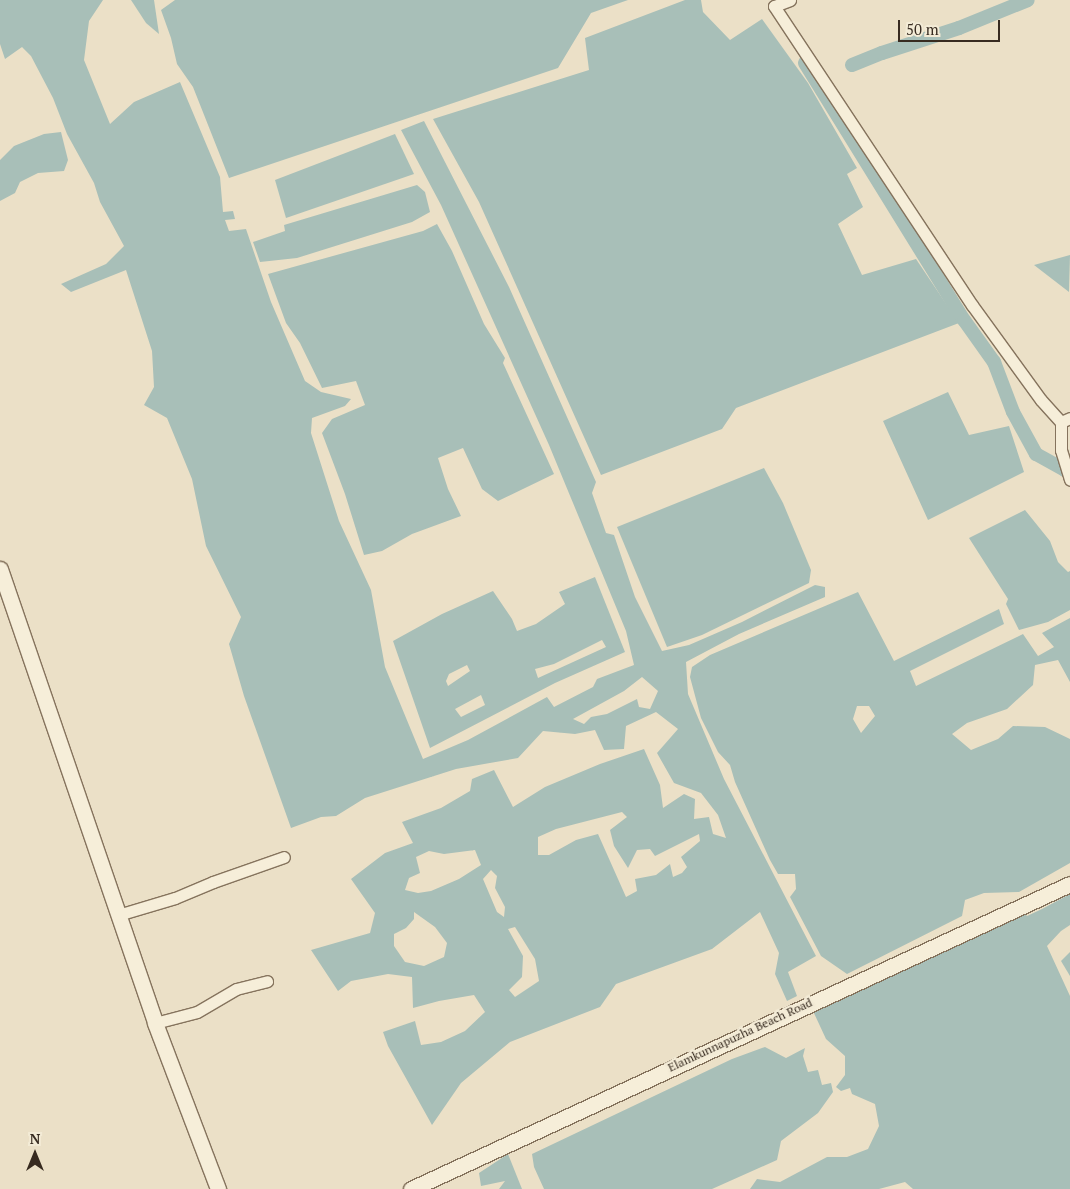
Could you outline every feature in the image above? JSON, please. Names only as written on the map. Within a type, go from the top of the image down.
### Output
[{"type":"main road","points":[[0,569],[155,1023],[218,1189]]},
{"type":"main road","name":"Elamkunnapuzha Beach Road","points":[[411,1189],[1070,884]]},
{"type":"street","points":[[790,0],[772,3],[972,305],[1041,400],[1066,420],[1061,450],[1070,480]]},
{"type":"street","points":[[118,915],[175,898],[213,882],[284,857]]},
{"type":"street","points":[[155,1023],[197,1012],[236,989],[267,982]]},
{"type":"water","points":[[0,0],[103,0],[89,21],[84,60],[110,124],[134,102],[180,82],[220,177],[223,212],[233,211],[235,219],[225,220],[229,231],[246,229],[271,302],[305,381],[321,392],[351,399],[345,406],[312,418],[311,433],[339,521],[371,590],[385,667],[423,759],[468,740],[547,697],[554,707],[593,687],[597,679],[634,665],[626,631],[549,445],[441,205],[401,130],[424,121],[509,287],[596,482],[592,493],[606,533],[614,535],[635,597],[662,651],[689,645],[742,622],[815,585],[825,587],[825,597],[739,634],[686,662],[688,694],[724,779],[816,956],[788,972],[797,996],[787,1001],[775,974],[779,953],[760,912],[712,949],[616,984],[600,1007],[510,1042],[461,1083],[432,1125],[388,1046],[383,1032],[415,1021],[421,1045],[441,1042],[465,1031],[485,1012],[474,995],[413,1008],[412,977],[388,974],[351,981],[338,991],[311,950],[370,933],[375,913],[351,879],[385,853],[413,843],[402,822],[441,808],[470,791],[472,779],[494,770],[513,807],[545,787],[600,764],[644,749],[660,785],[663,808],[684,794],[695,799],[694,819],[709,817],[713,834],[726,838],[718,815],[701,793],[674,783],[657,753],[678,729],[656,712],[626,726],[624,749],[604,750],[595,730],[575,734],[543,731],[518,758],[456,769],[365,798],[336,816],[321,817],[291,828],[244,696],[229,644],[241,617],[206,546],[192,479],[167,418],[144,405],[154,387],[152,351],[126,270],[71,292],[61,284],[106,264],[124,246],[100,202],[94,183],[67,134],[53,98],[31,56],[22,47],[5,59],[0,44]],"holes":[[[642,677],[658,691],[650,709],[639,707],[637,699],[607,714],[591,717],[584,724],[573,719],[624,691]],[[622,812],[627,817],[610,830],[614,846],[628,868],[637,850],[650,849],[655,856],[699,834],[700,841],[681,857],[687,867],[682,873],[673,877],[670,864],[656,875],[635,879],[637,891],[626,897],[598,834],[576,840],[549,855],[538,855],[538,837],[556,829]],[[475,850],[481,865],[459,879],[431,891],[418,893],[405,890],[409,878],[420,873],[416,857],[429,851],[444,854]],[[491,870],[497,876],[495,888],[505,907],[504,917],[497,912],[483,879]],[[414,912],[435,927],[447,943],[444,957],[424,966],[405,962],[394,946],[394,934],[406,928],[414,919]],[[515,927],[535,959],[539,981],[515,997],[509,990],[522,977],[523,956],[508,929]]]},
{"type":"water","points":[[131,0],[154,0],[159,34],[146,23]]},
{"type":"water","points":[[175,0],[628,0],[591,13],[558,68],[229,178],[193,87],[177,64],[171,38],[161,10]]},
{"type":"water","points":[[685,0],[701,0],[703,12],[730,40],[762,19],[808,83],[857,168],[847,174],[863,207],[838,224],[862,275],[916,259],[959,323],[736,408],[722,429],[601,475],[479,202],[433,119],[589,70],[585,38]]},
{"type":"water","points":[[61,132],[68,160],[64,171],[38,173],[20,182],[15,193],[0,201],[0,160],[14,146],[44,134]]},
{"type":"water","points":[[395,134],[414,174],[286,218],[275,180]]},
{"type":"water","points":[[417,185],[425,192],[430,212],[412,222],[297,258],[260,262],[253,242],[285,231],[284,225]]},
{"type":"water","points":[[437,224],[452,251],[484,324],[505,358],[503,363],[554,474],[498,501],[482,489],[463,448],[438,458],[448,489],[461,516],[412,534],[382,551],[364,555],[345,494],[322,433],[332,419],[365,405],[356,381],[322,388],[300,343],[286,323],[268,274],[423,231]]},
{"type":"water","points":[[1070,255],[1069,292],[1034,265]]},
{"type":"water","points":[[948,392],[969,435],[1009,426],[1024,472],[928,520],[883,421]]},
{"type":"water","points":[[764,468],[783,503],[811,570],[809,583],[702,635],[667,647],[617,527]]},
{"type":"water","points":[[1025,510],[1050,541],[1058,562],[1068,572],[1070,571],[1070,610],[1048,622],[1019,630],[1006,604],[1008,599],[969,538]]},
{"type":"water","points":[[595,577],[625,652],[555,683],[430,748],[393,641],[442,614],[493,591],[512,619],[517,631],[536,624],[565,604],[559,592]],"holes":[[[602,640],[606,647],[538,678],[535,669],[554,664]],[[467,665],[470,671],[448,686],[446,681],[449,674]],[[481,695],[485,705],[461,717],[455,709]]]},
{"type":"water","points":[[858,592],[894,661],[999,609],[1004,624],[910,671],[916,686],[1023,634],[1038,656],[1054,647],[1042,633],[1070,618],[1070,682],[1058,660],[1035,665],[1033,685],[1007,709],[967,723],[952,734],[971,750],[998,739],[1013,726],[1045,727],[1070,739],[1070,863],[1019,892],[984,893],[965,900],[962,916],[847,974],[821,956],[790,897],[796,889],[795,874],[778,874],[735,782],[730,765],[718,752],[701,718],[690,677],[692,667],[710,655]],"holes":[[[857,706],[869,706],[875,716],[861,733],[853,719]]]},
{"type":"water","points":[[1070,894],[1070,925],[1061,931],[1047,946],[1070,996],[1070,1189],[913,1189],[905,1182],[879,1189],[750,1189],[757,1179],[780,1182],[827,1157],[847,1157],[868,1149],[879,1126],[875,1104],[852,1094],[850,1088],[841,1091],[836,1087],[845,1075],[845,1056],[826,1039],[813,1011],[852,994],[853,988],[1024,913],[1027,916]]},
{"type":"water","points":[[1070,952],[1070,976],[1061,961]]},
{"type":"water","points":[[765,1047],[786,1058],[805,1048],[803,1056],[808,1072],[818,1070],[822,1085],[831,1083],[833,1092],[818,1113],[781,1141],[777,1160],[712,1189],[544,1189],[534,1167],[532,1154],[732,1059]]},
{"type":"water","points":[[508,1154],[522,1189],[499,1189],[505,1181],[481,1186],[479,1173]]},
{"type":"waterway","points":[[852,65],[882,53],[959,28],[1028,0]]},
{"type":"waterway","points":[[805,63],[964,320],[994,362],[1013,412],[1036,454],[1065,470],[1070,468]]}]
